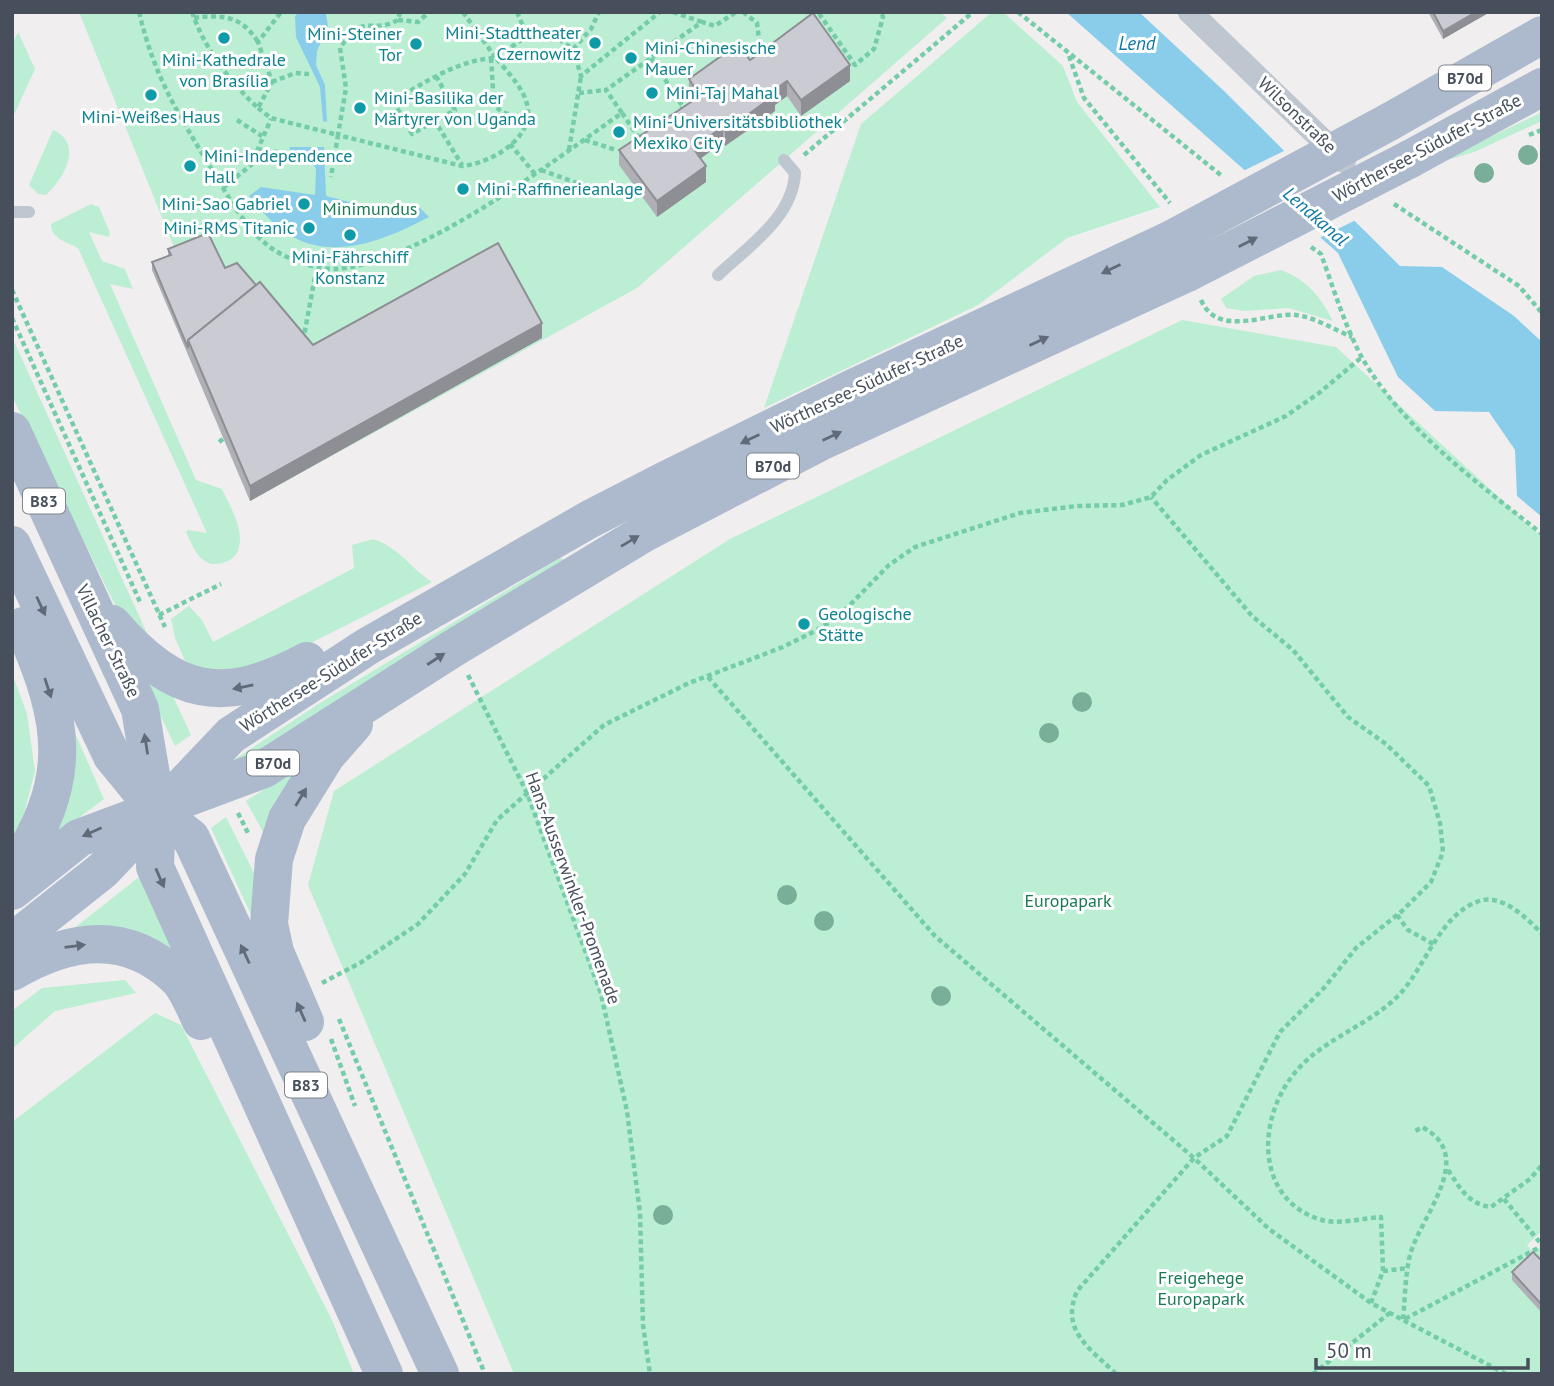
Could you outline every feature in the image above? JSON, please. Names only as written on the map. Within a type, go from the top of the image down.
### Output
[{"type":"main road","name":"Wörthersee-Südufer-Straße","points":[[157,811],[264,769],[646,531],[1184,254],[1389,122],[1542,35]]},
{"type":"main road","name":"Wörthersee-Südufer-Straße","points":[[157,811],[231,735],[292,693],[590,519],[853,388],[1410,159],[1542,87]]},
{"type":"main road","name":"Villacher Straße","points":[[12,431],[140,709],[157,811]]},
{"type":"main road","points":[[75,572],[104,614],[146,661],[173,678],[233,690],[251,686],[294,668],[463,578],[590,519]]},
{"type":"main road","name":"B83","points":[[12,545],[112,756],[157,811],[191,838],[440,1373]]},
{"type":"main road","points":[[12,602],[51,695],[57,724],[58,760],[52,795],[35,841],[12,874]]},
{"type":"main road","points":[[379,696],[326,756],[287,819],[274,859],[269,924],[275,952],[286,980],[429,1302],[440,1373]]},
{"type":"main road","points":[[12,891],[79,838],[104,827],[157,811]]},
{"type":"main road","points":[[12,942],[103,870],[157,811]]},
{"type":"main road","name":"B83","points":[[157,811],[155,867],[384,1374]]},
{"type":"main road","points":[[12,972],[65,947],[108,943],[142,953],[179,979],[251,1126],[344,1283]]},
{"type":"street","name":"Wilsonstraße","points":[[1190,12],[1347,164]]},
{"type":"lane","points":[[718,275],[778,219],[795,191],[796,173],[787,164]]},
{"type":"lane","points":[[12,212],[29,212]]},
{"type":"path","points":[[139,12],[148,51],[168,98],[223,188],[257,235],[282,255],[317,266],[333,269],[365,263],[425,240],[538,172],[622,113]]},
{"type":"path","points":[[258,41],[281,12]]},
{"type":"path","points":[[398,20],[400,12]]},
{"type":"path","points":[[331,177],[346,88],[340,48],[352,31],[367,24],[387,26],[398,20],[418,22],[429,12]]},
{"type":"path","points":[[272,82],[258,41],[251,30],[238,19],[193,15],[215,58],[241,93],[271,118],[462,166],[477,165],[513,148],[528,116],[522,92],[494,58],[463,12]]},
{"type":"path","points":[[517,12],[527,36]]},
{"type":"path","points":[[573,49],[591,29],[599,12]]},
{"type":"path","points":[[581,76],[660,12]]},
{"type":"path","points":[[673,12],[715,26],[736,12]]},
{"type":"path","points":[[743,12],[757,23],[760,48]]},
{"type":"path","points":[[809,22],[820,15],[855,65],[874,50],[883,17],[881,12]]},
{"type":"path","points":[[787,164],[973,12]]},
{"type":"path","points":[[1018,12],[1068,55],[1233,185]]},
{"type":"path","points":[[579,93],[606,90],[702,22]]},
{"type":"path","points":[[436,76],[455,110],[412,134],[393,101],[436,76],[494,58],[527,36],[560,40],[573,49],[581,76],[569,150]]},
{"type":"path","points":[[729,59],[740,52],[775,44]]},
{"type":"path","points":[[1068,55],[1084,99],[1184,254],[1202,303],[1212,314],[1249,322],[1296,315],[1352,337]]},
{"type":"path","points":[[494,58],[494,105],[502,112],[526,120]]},
{"type":"path","points":[[651,58],[683,107],[672,115]]},
{"type":"path","points":[[258,108],[272,82],[295,73],[309,74]]},
{"type":"path","points":[[675,95],[697,81]]},
{"type":"path","points":[[606,90],[639,138],[650,130]]},
{"type":"path","points":[[223,188],[245,172],[271,118]]},
{"type":"path","points":[[237,120],[262,136]]},
{"type":"path","points":[[435,121],[462,166]]},
{"type":"path","points":[[584,139],[616,150]]},
{"type":"path","points":[[513,148],[538,172],[598,191]]},
{"type":"path","points":[[257,149],[285,153]]},
{"type":"path","points":[[1386,199],[1519,286],[1542,313]]},
{"type":"path","points":[[1310,246],[1321,254],[1362,357],[1406,415],[1457,466],[1542,534]]},
{"type":"path","points":[[302,348],[317,266]]},
{"type":"path","points":[[12,290],[168,635]]},
{"type":"path","points":[[12,318],[143,608]]},
{"type":"path","points":[[316,986],[360,962],[418,924],[466,874],[497,820],[604,725],[689,683],[821,628],[842,613],[889,565],[915,547],[1020,513],[1077,506],[1122,505],[1151,497],[1167,480],[1201,455],[1286,416],[1362,357]]},
{"type":"path","points":[[1116,1374],[1078,1334],[1071,1318],[1071,1304],[1077,1291],[1194,1158],[1227,1136],[1280,1032],[1324,988],[1356,948],[1397,915],[1431,882],[1443,852],[1440,823],[1429,786],[1386,744],[1348,717],[1293,650],[1252,616],[1151,497]]},
{"type":"path","points":[[148,620],[221,584]]},
{"type":"path","name":"Hans-Ausserwinkler-Promenade","points":[[455,679],[466,671],[527,793],[601,994],[627,1111],[640,1213],[643,1325],[650,1374]]},
{"type":"path","points":[[708,677],[935,936],[1194,1158],[1269,1229],[1371,1303],[1506,1374]]},
{"type":"path","points":[[1371,1303],[1383,1271],[1381,1217],[1325,1221],[1293,1207],[1272,1175],[1266,1148],[1275,1107],[1299,1068],[1381,1012],[1408,985],[1459,911],[1482,900],[1498,901],[1516,911],[1542,934]]},
{"type":"path","points":[[1397,915],[1408,930],[1435,945]]},
{"type":"path","points":[[320,969],[330,994]]},
{"type":"path","points":[[335,1007],[358,1071],[407,1179],[485,1374]]},
{"type":"path","points":[[331,1037],[342,1076],[358,1113]]},
{"type":"path","points":[[1414,1132],[1422,1127],[1431,1132],[1444,1151],[1448,1170],[1476,1205],[1491,1207],[1530,1179],[1542,1165]]},
{"type":"path","points":[[1403,1320],[1408,1268],[1422,1225],[1448,1170]]},
{"type":"path","points":[[1403,1320],[1542,1245],[1504,1199]]},
{"type":"path","points":[[1383,1271],[1408,1268]]},
{"type":"path","points":[[1313,1374],[1391,1312]]},
{"type":"green space","name":"Minimundus","points":[[79,12],[940,12],[947,18],[637,288],[250,501],[152,270],[171,263],[176,252]]},
{"type":"green space","points":[[992,12],[1003,12],[1063,66],[1077,102],[1160,207],[1067,238],[978,305],[764,408],[861,124]]},
{"type":"green space","points":[[18,32],[35,69],[12,119],[12,45]]},
{"type":"green space","points":[[1542,112],[1542,121],[1474,152],[1434,164]]},
{"type":"green space","points":[[53,130],[68,144],[68,161],[53,188],[46,195],[38,194],[29,185]]},
{"type":"green space","points":[[91,204],[99,207],[110,233],[109,237],[89,232],[102,261],[125,269],[133,289],[110,284],[196,480],[222,489],[235,517],[239,547],[236,555],[228,561],[210,564],[200,557],[192,545],[186,532],[188,530],[207,533],[78,248],[60,239],[52,229],[51,224]]},
{"type":"green space","points":[[1281,270],[1312,290],[1333,321],[1288,308],[1244,311],[1226,308],[1221,299],[1254,276]]},
{"type":"green space","name":"Europapark","points":[[1182,320],[1336,347],[1542,537],[1542,1231],[1527,1245],[1532,1251],[1542,1246],[1542,1374],[514,1374],[308,885],[334,791],[730,539]]},
{"type":"green space","points":[[12,337],[156,653],[123,621],[12,396]]},
{"type":"green space","points":[[373,539],[390,547],[432,582],[253,672],[189,670],[175,638],[171,619],[189,606],[202,620],[213,642],[354,568],[352,545]]},
{"type":"green space","points":[[560,558],[566,560],[234,772],[229,763],[320,703]]},
{"type":"green space","points":[[139,671],[171,692],[191,735],[175,746]]},
{"type":"green space","points":[[12,673],[27,714],[35,771],[20,829],[12,837]]},
{"type":"green space","points":[[74,731],[104,799],[48,841]]},
{"type":"green space","points":[[310,760],[267,839],[246,801]]},
{"type":"green space","points":[[226,817],[259,883],[259,932],[211,828]]},
{"type":"green space","points":[[139,877],[181,962],[58,941]]},
{"type":"green space","points":[[125,980],[136,993],[55,1011],[12,1049],[12,1011],[42,988]]},
{"type":"green space","points":[[155,1013],[181,1025],[332,1320],[354,1374],[12,1374],[12,1122]]},
{"type":"water","points":[[299,12],[326,14],[328,26],[317,51],[316,65],[325,85],[327,122],[323,121],[320,87],[296,37],[295,16]]},
{"type":"water","points":[[1066,12],[1139,12],[1224,91],[1400,266],[1442,267],[1514,316],[1542,342],[1542,517],[1517,496],[1515,450],[1489,412],[1435,411],[1398,377],[1338,253]]},
{"type":"water","points":[[290,147],[324,147],[326,196],[373,208],[415,203],[429,217],[380,239],[345,247],[310,244],[293,237],[275,224],[249,196],[261,187],[315,195],[314,165],[289,161]]},
{"type":"pier","points":[[1288,149],[1358,219],[1317,239],[1241,172]]},
{"type":"building","points":[[1433,12],[1476,12],[1443,31]]},
{"type":"building","points":[[813,13],[850,65],[801,100],[787,81],[772,92],[775,95],[725,131],[723,127],[693,148],[706,166],[657,201],[619,150],[700,96],[689,79],[738,44],[750,60]]},
{"type":"building","points":[[208,233],[225,268],[237,263],[256,285],[188,340],[188,348],[152,262],[171,255],[168,249]]},
{"type":"building","points":[[498,243],[542,323],[250,486],[188,340],[260,282],[313,345]]},
{"type":"building","points":[[1533,1252],[1542,1261],[1542,1305],[1512,1272]]},
{"type":"place","name":"Mini-Kathedrale von Brasília","points":[[224,38]]},
{"type":"place","name":"Mini-Stadttheater Czernowitz","points":[[595,43]]},
{"type":"place","name":"Mini-Steiner Tor","points":[[416,44]]},
{"type":"place","name":"Mini-Chinesische Mauer","points":[[631,58]]},
{"type":"place","name":"Mini-Taj Mahal","points":[[652,93]]},
{"type":"place","name":"Mini-Weißes Haus","points":[[151,95]]},
{"type":"place","name":"Mini-Basilika der Märtyrer von Uganda","points":[[360,108]]},
{"type":"place","name":"Mini-Universitätsbibliothek Mexiko City","points":[[619,132]]},
{"type":"place","name":"Mini-Independence Hall","points":[[190,166]]},
{"type":"place","name":"Mini-Raffinerieanlage","points":[[463,189]]},
{"type":"place","name":"Mini-Sao Gabriel","points":[[304,204]]},
{"type":"place","name":"Mini-RMS Titanic","points":[[309,228]]},
{"type":"place","name":"Mini-Fährschiff Konstanz","points":[[350,235]]},
{"type":"place","name":"Geologische Stätte","points":[[804,624]]},
{"type":"water label","name":"Lend","points":[[1137,43]]},
{"type":"water label","name":"Lendkanal","points":[[1316,216]]},
{"type":"park label","name":"Freigehege Europapark","points":[[1201,1288]]}]
